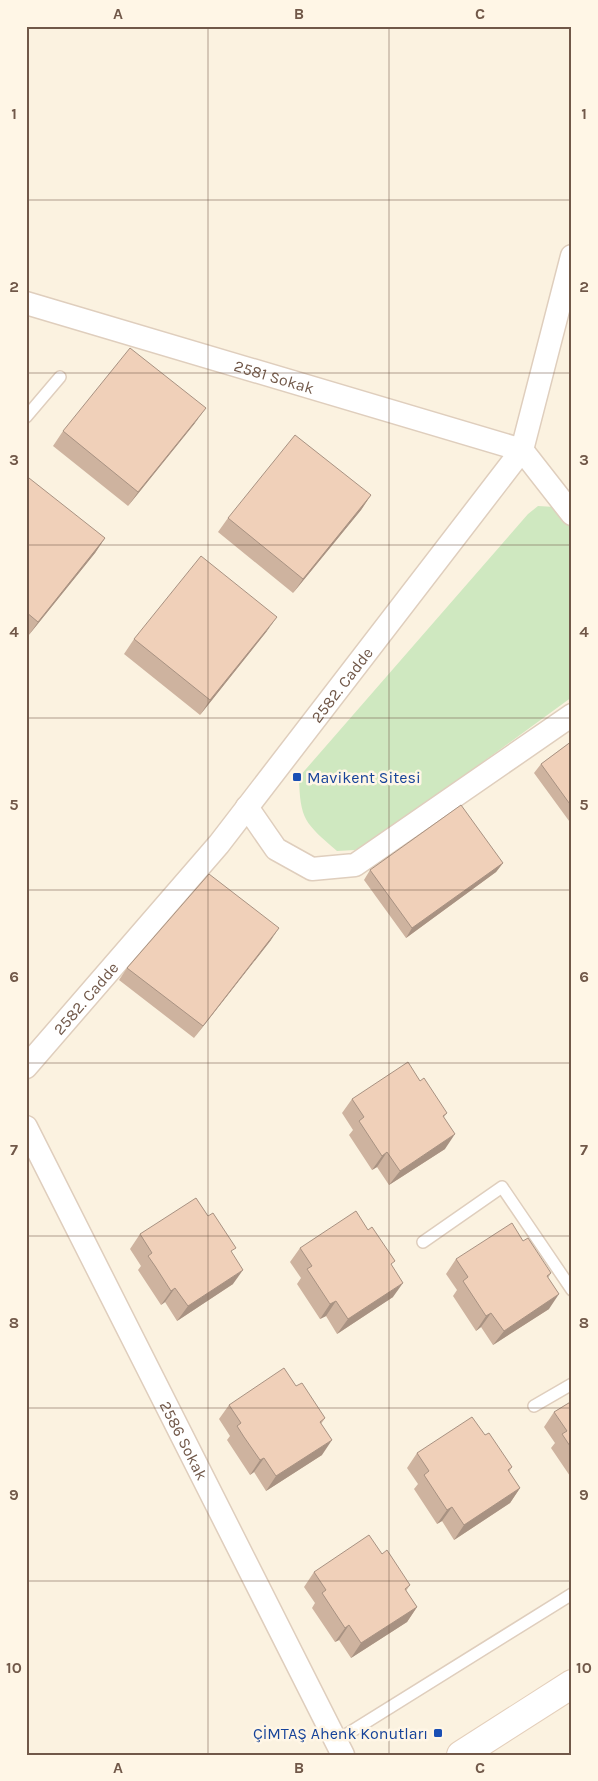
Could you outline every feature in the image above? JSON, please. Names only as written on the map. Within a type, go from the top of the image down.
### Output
[{"type":"street","name":"2582. Cadde","points":[[26,1067],[212,852],[522,450],[572,256]]},
{"type":"street","name":"2581 Sokak","points":[[26,303],[522,450]]},
{"type":"street","points":[[522,450],[572,514]]},
{"type":"street","points":[[247,807],[276,849],[312,869],[354,865],[572,715]]},
{"type":"street","name":"2586 Sokak","points":[[26,1127],[339,1748]]},
{"type":"street","points":[[461,1755],[572,1684]]},
{"type":"lane","points":[[26,417],[60,377]]},
{"type":"lane","points":[[423,1242],[502,1187],[572,1290]]},
{"type":"lane","points":[[534,1406],[572,1384]]},
{"type":"lane","points":[[339,1748],[572,1594]]},
{"type":"green space","points":[[538,506],[555,507],[572,528],[572,697],[369,845],[355,850],[337,851],[306,820],[301,803],[299,777],[528,514]]},
{"type":"building","points":[[130,348],[206,408],[138,492],[63,431]]},
{"type":"building","points":[[295,435],[371,495],[303,579],[228,518]]},
{"type":"building","points":[[29,478],[105,538],[38,622],[26,612],[26,482]]},
{"type":"building","points":[[201,556],[277,617],[210,700],[134,639]]},
{"type":"building","points":[[572,741],[572,807],[541,764]]},
{"type":"building","points":[[461,805],[503,863],[412,928],[370,870]]},
{"type":"building","points":[[209,874],[279,928],[203,1026],[127,968]]},
{"type":"building","points":[[408,1062],[420,1081],[424,1078],[447,1113],[443,1116],[455,1134],[400,1171],[387,1152],[382,1156],[359,1121],[364,1117],[352,1099]]},
{"type":"building","points":[[196,1198],[208,1216],[213,1213],[236,1248],[231,1251],[243,1270],[188,1306],[175,1288],[171,1291],[148,1256],[152,1253],[140,1234]]},
{"type":"building","points":[[356,1211],[368,1230],[372,1227],[395,1261],[391,1264],[403,1283],[348,1319],[336,1301],[330,1304],[307,1269],[312,1266],[300,1248]]},
{"type":"building","points":[[512,1223],[523,1241],[528,1238],[551,1273],[547,1276],[559,1294],[504,1331],[491,1313],[486,1316],[463,1281],[468,1277],[456,1259]]},
{"type":"building","points":[[284,1368],[296,1386],[302,1383],[325,1418],[320,1422],[332,1440],[276,1476],[264,1458],[260,1460],[244,1437],[237,1426],[241,1423],[229,1405]]},
{"type":"building","points":[[572,1401],[572,1449],[562,1434],[567,1431],[554,1412]]},
{"type":"building","points":[[472,1417],[485,1435],[489,1433],[512,1467],[508,1470],[520,1488],[464,1525],[452,1507],[447,1510],[424,1475],[429,1471],[417,1453]]},
{"type":"building","points":[[369,1535],[382,1554],[387,1550],[410,1585],[405,1589],[417,1607],[361,1643],[349,1625],[345,1628],[322,1593],[326,1590],[314,1572]]},
{"type":"place","name":"Mavikent Sitesi","points":[[297,777]]},
{"type":"place","name":"ÇİMTAŞ Ahenk Konutları","points":[[438,1733]]}]
